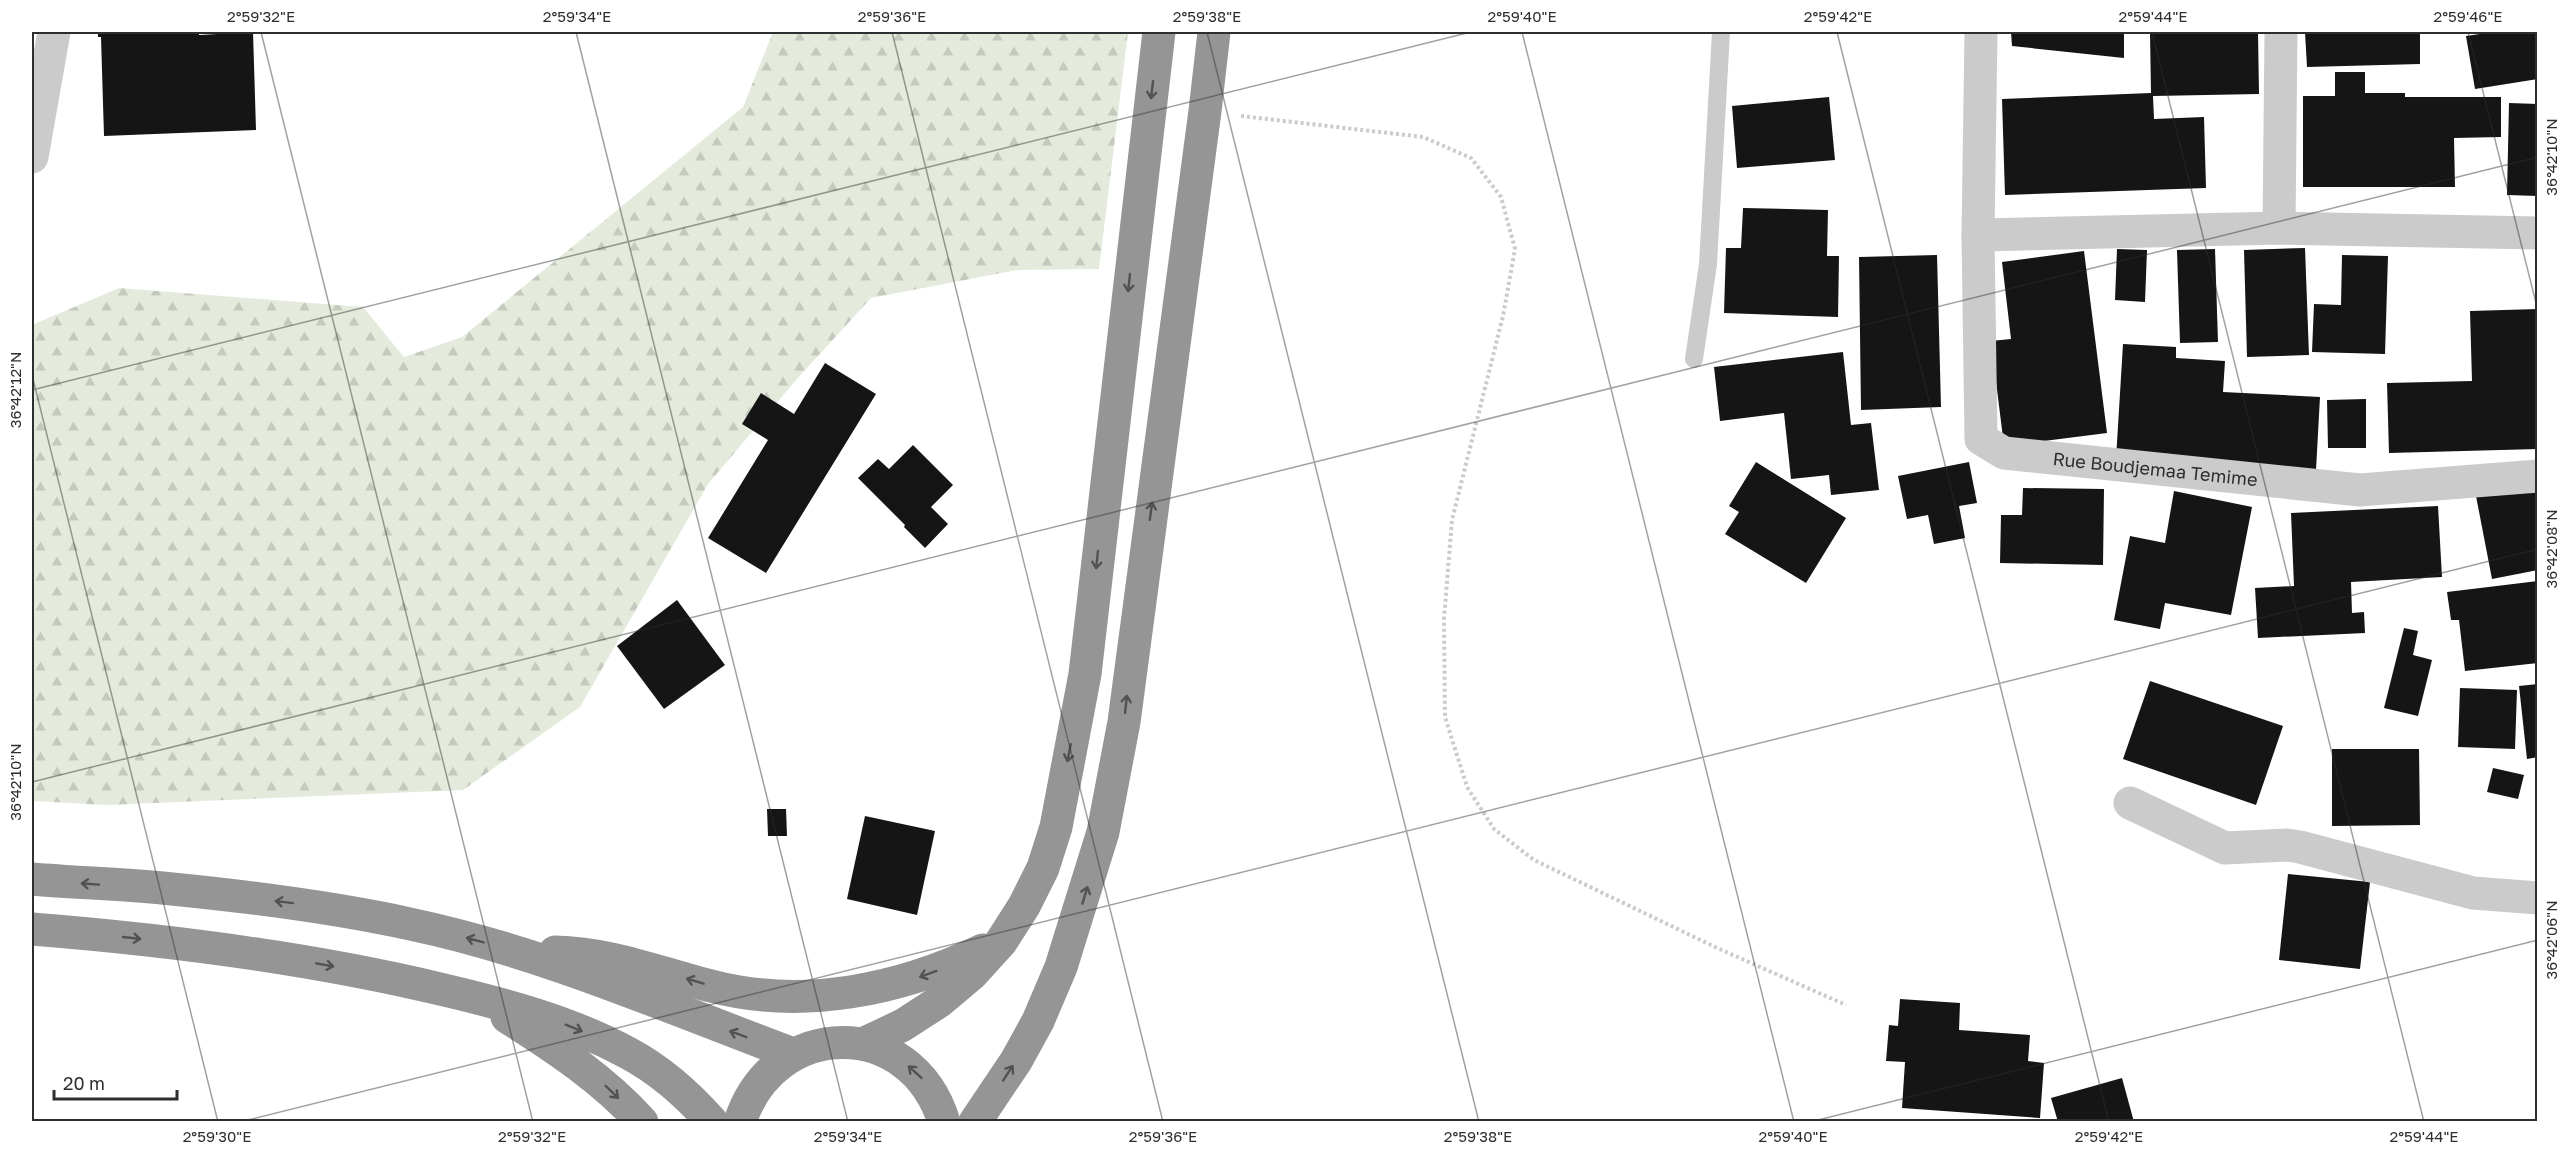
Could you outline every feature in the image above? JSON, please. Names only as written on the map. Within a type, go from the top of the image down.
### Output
[{"type":"highway","points":[[865,1043],[903,1024],[940,1001],[972,974],[1001,942],[1024,906],[1043,868],[1056,827],[1084,674],[1160,32]]},
{"type":"highway","points":[[975,1122],[1016,1061],[1038,1021],[1061,967],[1104,832],[1124,722],[1214,32]]},
{"type":"highway","points":[[32,879],[171,889],[300,904],[411,924],[575,970],[793,1054]]},
{"type":"highway","points":[[32,929],[236,950],[369,973],[478,998],[543,1016],[628,1053],[655,1069],[698,1106],[712,1122]]},
{"type":"highway","points":[[524,954],[562,952],[609,956],[732,991],[780,997],[878,987],[915,979],[948,967],[1001,942]]},
{"type":"highway","points":[[478,998],[571,1059],[605,1085],[642,1122]]},
{"type":"highway","points":[[740,1122],[752,1093],[770,1071],[793,1054],[816,1046],[841,1042],[865,1043],[895,1056],[919,1075],[937,1101],[944,1122]]},
{"type":"street","points":[[32,158],[54,32]]},
{"type":"street","name":"Rue Boudjemaa Temime","points":[[1981,32],[1978,235],[1981,439],[2004,453],[2360,490],[2538,476]]},
{"type":"street","points":[[2279,228],[2281,32]]},
{"type":"street","points":[[1978,235],[2279,228],[2538,233]]},
{"type":"street","points":[[2130,803],[2225,848],[2287,845],[2300,847],[2473,893],[2538,898]]},
{"type":"lane","points":[[1694,359],[1708,264],[1721,32]]},
{"type":"path","points":[[1205,111],[1423,137],[1471,158],[1501,197],[1515,249],[1503,316],[1452,520],[1444,619],[1445,717],[1467,787],[1494,829],[1534,860],[1715,947],[1846,1005]]},
{"type":"green space","points":[[773,32],[1128,32],[1099,269],[1017,270],[871,298],[797,379],[708,484],[580,707],[463,790],[107,805],[32,801],[32,325],[119,288],[363,307],[404,357],[462,337],[743,107]]},
{"type":"building","points":[[98,32],[199,32],[199,35],[253,32],[256,130],[104,136],[101,37],[98,37]]},
{"type":"building","points":[[2011,32],[2124,32],[2124,58],[2012,46]]},
{"type":"building","points":[[2150,32],[2258,32],[2259,94],[2153,96],[2154,119],[2204,117],[2206,188],[2005,195],[2002,99],[2151,93]]},
{"type":"building","points":[[2305,32],[2420,32],[2420,64],[2307,67]]},
{"type":"building","points":[[2493,32],[2538,32],[2538,79],[2475,89],[2466,36]]},
{"type":"building","points":[[2335,72],[2365,72],[2365,93],[2405,93],[2405,97],[2501,97],[2501,137],[2454,138],[2455,187],[2303,187],[2303,96],[2335,96]]},
{"type":"building","points":[[1829,97],[1835,160],[1737,168],[1732,106]]},
{"type":"building","points":[[2509,103],[2538,104],[2538,196],[2507,195]]},
{"type":"building","points":[[1743,208],[1828,210],[1827,256],[1839,256],[1838,317],[1724,313],[1726,248],[1741,248]]},
{"type":"building","points":[[2305,248],[2309,355],[2247,357],[2244,250]]},
{"type":"building","points":[[2117,249],[2147,250],[2145,302],[2115,300]]},
{"type":"building","points":[[2215,249],[2218,342],[2180,343],[2177,250]]},
{"type":"building","points":[[2084,251],[2107,433],[2004,446],[1991,341],[2011,339],[2002,262]]},
{"type":"building","points":[[1937,255],[1941,407],[1861,410],[1859,257]]},
{"type":"building","points":[[2342,255],[2388,256],[2385,354],[2312,352],[2314,304],[2341,305]]},
{"type":"building","points":[[2538,309],[2538,449],[2389,453],[2387,383],[2472,381],[2470,311]]},
{"type":"building","points":[[2123,344],[2176,347],[2176,358],[2225,361],[2223,392],[2320,397],[2316,470],[2116,459]]},
{"type":"building","points":[[1843,352],[1851,425],[1871,423],[1879,490],[1831,495],[1829,475],[1791,479],[1784,413],[1720,421],[1714,367]]},
{"type":"building","points":[[825,363],[876,394],[766,573],[708,538],[768,440],[742,424],[761,393],[794,414]]},
{"type":"building","points":[[2366,399],[2366,448],[2328,448],[2327,400]]},
{"type":"building","points":[[913,445],[953,485],[931,507],[948,524],[925,548],[858,478],[878,459],[889,469]]},
{"type":"building","points":[[1756,462],[1846,518],[1806,583],[1725,534],[1739,512],[1729,506]]},
{"type":"building","points":[[1969,462],[1977,503],[1959,506],[1965,538],[1934,544],[1928,515],[1907,519],[1898,476]]},
{"type":"building","points":[[2538,484],[2538,570],[2492,579],[2476,496]]},
{"type":"building","points":[[2023,488],[2104,489],[2103,565],[2000,563],[2001,515],[2022,515]]},
{"type":"building","points":[[2174,491],[2252,507],[2231,615],[2165,603],[2160,629],[2114,620],[2130,536],[2165,543]]},
{"type":"building","points":[[2438,506],[2442,577],[2351,582],[2352,613],[2364,612],[2365,633],[2258,638],[2255,588],[2294,586],[2291,513]]},
{"type":"building","points":[[2538,581],[2538,663],[2465,671],[2459,620],[2451,620],[2447,592]]},
{"type":"building","points":[[677,600],[725,665],[664,709],[617,646]]},
{"type":"building","points":[[2404,628],[2418,631],[2413,655],[2432,660],[2418,716],[2384,708]]},
{"type":"building","points":[[2150,681],[2283,726],[2256,805],[2123,759]]},
{"type":"building","points":[[2538,684],[2538,757],[2527,759],[2519,686]]},
{"type":"building","points":[[2460,688],[2517,690],[2515,749],[2458,747]]},
{"type":"building","points":[[2332,749],[2419,749],[2420,825],[2332,826]]},
{"type":"building","points":[[2493,768],[2524,775],[2518,799],[2487,792]]},
{"type":"building","points":[[767,809],[786,809],[787,836],[768,836]]},
{"type":"building","points":[[865,816],[935,831],[917,915],[847,899]]},
{"type":"building","points":[[2288,874],[2370,882],[2360,969],[2279,960]]},
{"type":"building","points":[[1900,999],[1960,1003],[1959,1030],[2030,1035],[2028,1061],[2044,1063],[2040,1118],[1902,1108],[1905,1062],[1886,1061],[1889,1025],[1898,1026]]},
{"type":"building","points":[[2122,1078],[2134,1122],[2058,1122],[2051,1098]]}]
